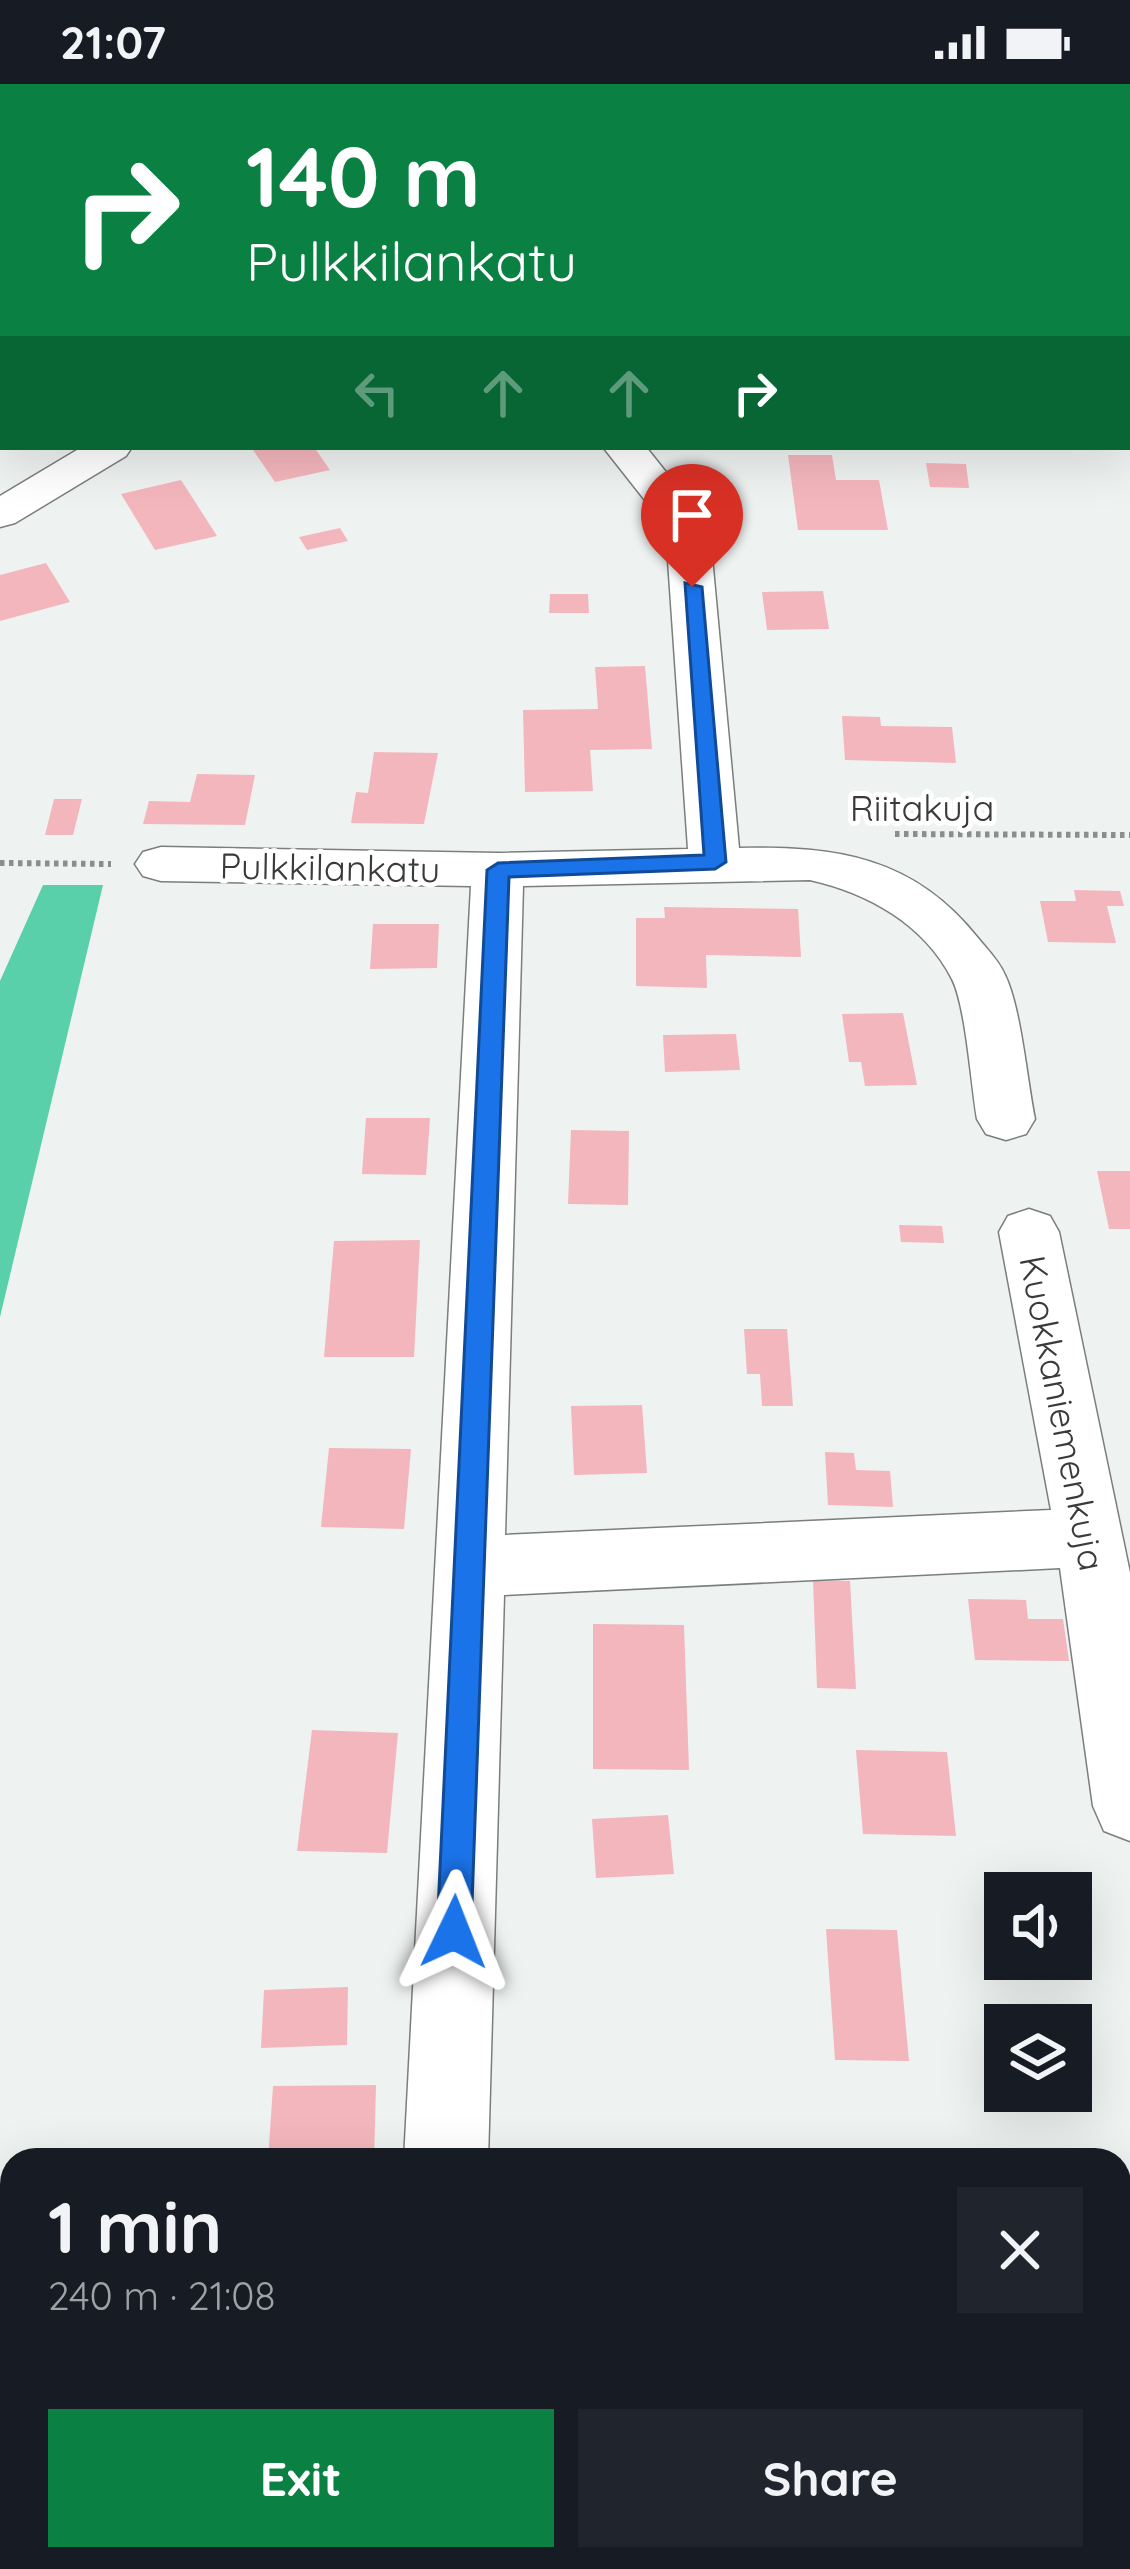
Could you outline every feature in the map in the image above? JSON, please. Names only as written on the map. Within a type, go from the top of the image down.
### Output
[{"type":"street","points":[[0,514],[106,450]]},
{"type":"street","points":[[625,450],[676,511],[688,546],[715,862],[809,863],[873,878],[934,917],[980,978],[1006,1119]]},
{"type":"street","name":"Pulkkilankatu","points":[[161,864],[498,870],[715,862]]},
{"type":"street","points":[[446,2148],[498,870]]},
{"type":"street","name":"Kuokkaniemenkuja","points":[[1028,1232],[1090,1538],[1130,1806]]},
{"type":"street","points":[[467,1567],[1090,1538]]},
{"type":"path","name":"Riitakuja","points":[[876,834],[1130,835]]},
{"type":"path","points":[[0,863],[161,864]]},
{"type":"green space","points":[[43,885],[103,885],[0,1317],[0,981]]},
{"type":"building","points":[[253,450],[316,450],[330,470],[275,482]]},
{"type":"building","points":[[788,455],[832,455],[836,480],[879,480],[888,530],[798,530]]},
{"type":"building","points":[[926,463],[966,464],[969,488],[930,487]]},
{"type":"building","points":[[181,480],[217,536],[155,550],[121,494]]},
{"type":"building","points":[[340,528],[348,541],[307,550],[299,537]]},
{"type":"building","points":[[46,563],[70,602],[0,621],[0,575]]},
{"type":"building","points":[[823,591],[829,629],[767,630],[762,592]]},
{"type":"building","points":[[550,594],[588,594],[589,613],[549,613]]},
{"type":"building","points":[[645,666],[652,749],[590,750],[593,791],[525,792],[523,710],[598,709],[595,667]]},
{"type":"building","points":[[842,716],[880,717],[881,726],[952,727],[956,763],[845,760]]},
{"type":"building","points":[[374,752],[438,753],[424,824],[351,823],[356,792],[368,793]]},
{"type":"building","points":[[197,774],[255,775],[245,825],[143,824],[149,801],[190,802]]},
{"type":"building","points":[[54,799],[82,799],[73,835],[45,835]]},
{"type":"building","points":[[1074,890],[1120,891],[1124,906],[1107,906],[1116,943],[1048,942],[1040,901],[1076,901]]},
{"type":"building","points":[[664,907],[798,909],[801,957],[706,955],[707,988],[636,986],[636,918],[665,918]]},
{"type":"building","points":[[373,924],[439,924],[437,968],[370,969]]},
{"type":"building","points":[[903,1013],[917,1085],[865,1086],[861,1062],[849,1062],[842,1014]]},
{"type":"building","points":[[736,1034],[740,1070],[665,1072],[663,1035]]},
{"type":"building","points":[[366,1118],[430,1118],[426,1175],[362,1174]]},
{"type":"building","points":[[571,1130],[629,1131],[628,1205],[568,1204]]},
{"type":"building","points":[[1097,1171],[1130,1171],[1130,1229],[1109,1229]]},
{"type":"building","points":[[899,1225],[942,1226],[944,1243],[901,1242]]},
{"type":"building","points":[[420,1240],[414,1357],[324,1357],[334,1241]]},
{"type":"building","points":[[744,1329],[787,1329],[793,1406],[762,1406],[760,1374],[747,1374]]},
{"type":"building","points":[[642,1405],[647,1473],[574,1475],[571,1406]]},
{"type":"building","points":[[329,1448],[411,1449],[404,1529],[321,1527]]},
{"type":"building","points":[[825,1452],[854,1453],[856,1470],[890,1471],[893,1507],[828,1505]]},
{"type":"building","points":[[813,1580],[850,1581],[856,1689],[817,1688]]},
{"type":"building","points":[[968,1599],[1026,1600],[1028,1619],[1063,1619],[1069,1661],[975,1660]]},
{"type":"building","points":[[593,1624],[684,1625],[689,1770],[593,1769]]},
{"type":"building","points":[[312,1730],[398,1733],[387,1853],[297,1851]]},
{"type":"building","points":[[856,1750],[947,1752],[956,1836],[863,1834]]},
{"type":"building","points":[[668,1815],[674,1874],[596,1878],[592,1819]]},
{"type":"building","points":[[826,1929],[897,1930],[909,2061],[835,2060]]},
{"type":"building","points":[[348,1987],[347,2045],[261,2048],[264,1990]]},
{"type":"building","points":[[376,2085],[374,2148],[269,2148],[273,2086]]},
{"type":"route","points":[[454,1932],[498,870],[715,862],[692,587]]}]
